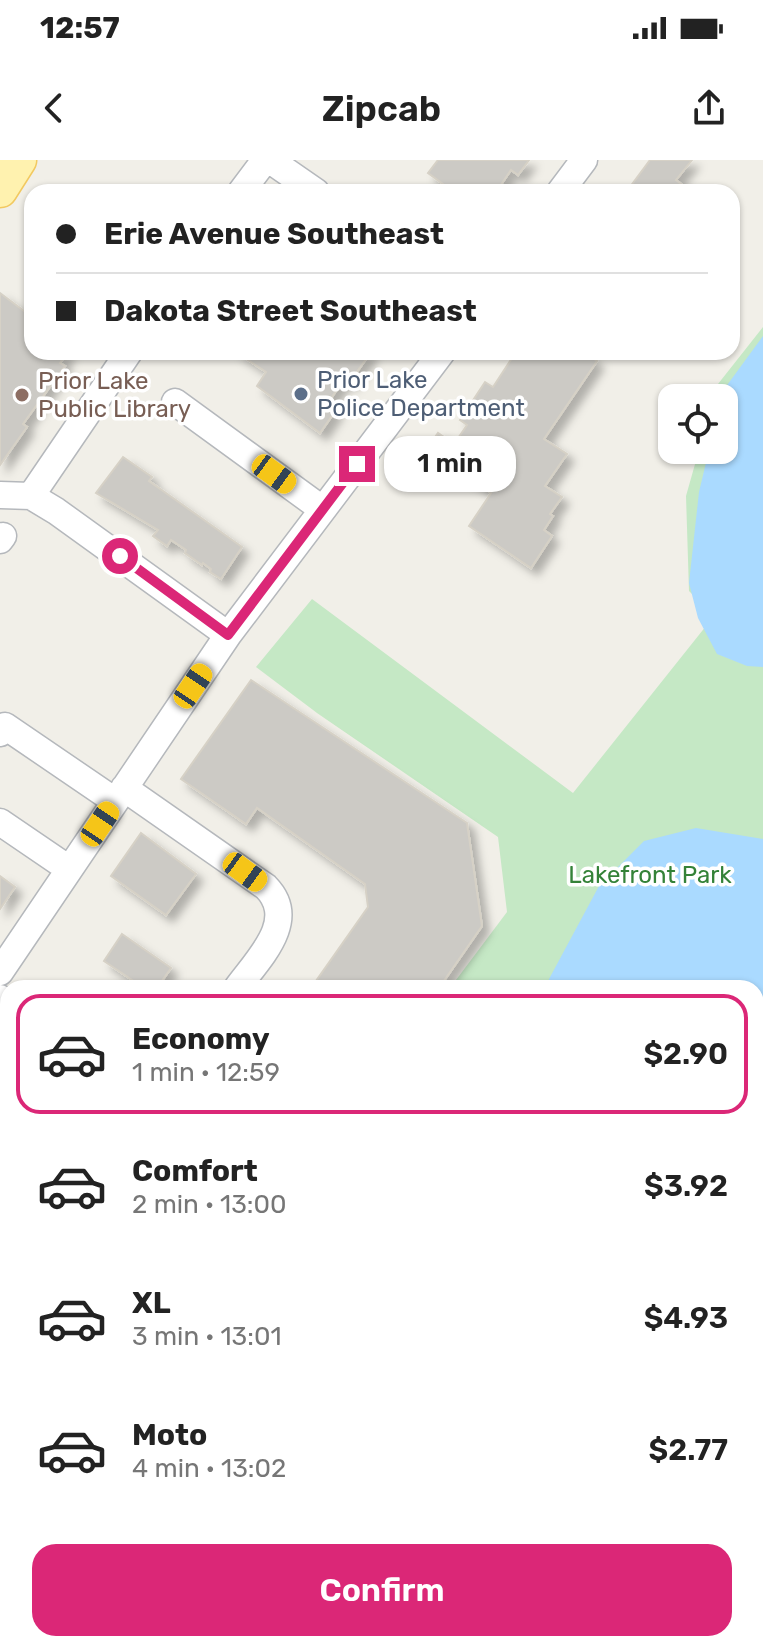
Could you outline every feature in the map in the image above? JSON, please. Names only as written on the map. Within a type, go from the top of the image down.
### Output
[{"type":"main road","points":[[0,190],[19,160]]},
{"type":"street","points":[[248,184],[268,160],[304,184]]},
{"type":"street","points":[[566,184],[584,160]]},
{"type":"street","points":[[31,496],[124,360]]},
{"type":"street","points":[[0,972],[228,635],[436,360]]},
{"type":"street","points":[[175,402],[322,509]]},
{"type":"street","points":[[0,495],[31,496],[228,635]]},
{"type":"street","points":[[0,733],[5,726],[119,794],[266,887],[277,898],[280,919],[272,940],[243,980]]},
{"type":"street","points":[[0,822],[69,869]]},
{"type":"green space","name":"Lakefront Park","points":[[763,327],[763,980],[456,980],[507,912],[498,837],[317,713],[256,667],[312,599],[573,793],[714,616],[689,591],[686,496],[695,464],[738,464],[738,384],[718,384]]},
{"type":"water","points":[[763,336],[763,667],[747,666],[717,654],[698,618],[689,583],[699,492],[706,464],[738,464],[738,384],[728,384]]},
{"type":"water","points":[[696,828],[763,839],[763,980],[549,980],[599,886],[644,841]]},
{"type":"building","points":[[438,160],[529,160],[518,175],[511,170],[501,184],[443,184],[428,173]]},
{"type":"building","points":[[650,160],[692,160],[676,180],[681,184],[632,184]]},
{"type":"building","name":"Prior Lake Public Library","points":[[0,293],[24,311],[24,360],[62,360],[60,363],[65,366],[23,424],[27,427],[0,465]]},
{"type":"building","name":"Prior Lake Police Department","points":[[248,360],[365,360],[349,383],[344,379],[328,403],[336,410],[320,433],[257,386],[266,372]]},
{"type":"building","points":[[511,360],[597,361],[544,439],[567,454],[545,486],[562,497],[544,530],[552,536],[531,568],[469,526],[491,493],[450,465],[445,472],[422,456],[438,433],[454,444],[467,425],[460,420],[485,382],[493,387]]},
{"type":"building","points":[[123,457],[152,477],[149,481],[242,547],[221,579],[171,540],[167,546],[153,536],[158,530],[96,493]]},
{"type":"building","points":[[251,680],[467,823],[482,926],[445,980],[317,980],[368,907],[365,884],[257,808],[246,824],[181,779]]},
{"type":"building","points":[[141,833],[196,874],[166,915],[111,876]]},
{"type":"building","points":[[0,876],[15,887],[0,909]]},
{"type":"building","points":[[122,934],[171,968],[163,980],[132,980],[104,961]]},
{"type":"place","name":"Prior Lake Police Department","points":[[301,394]]},
{"type":"place","name":"Prior Lake Public Library","points":[[22,395]]},
{"type":"route","points":[[120,556],[228,635],[357,464]]}]
